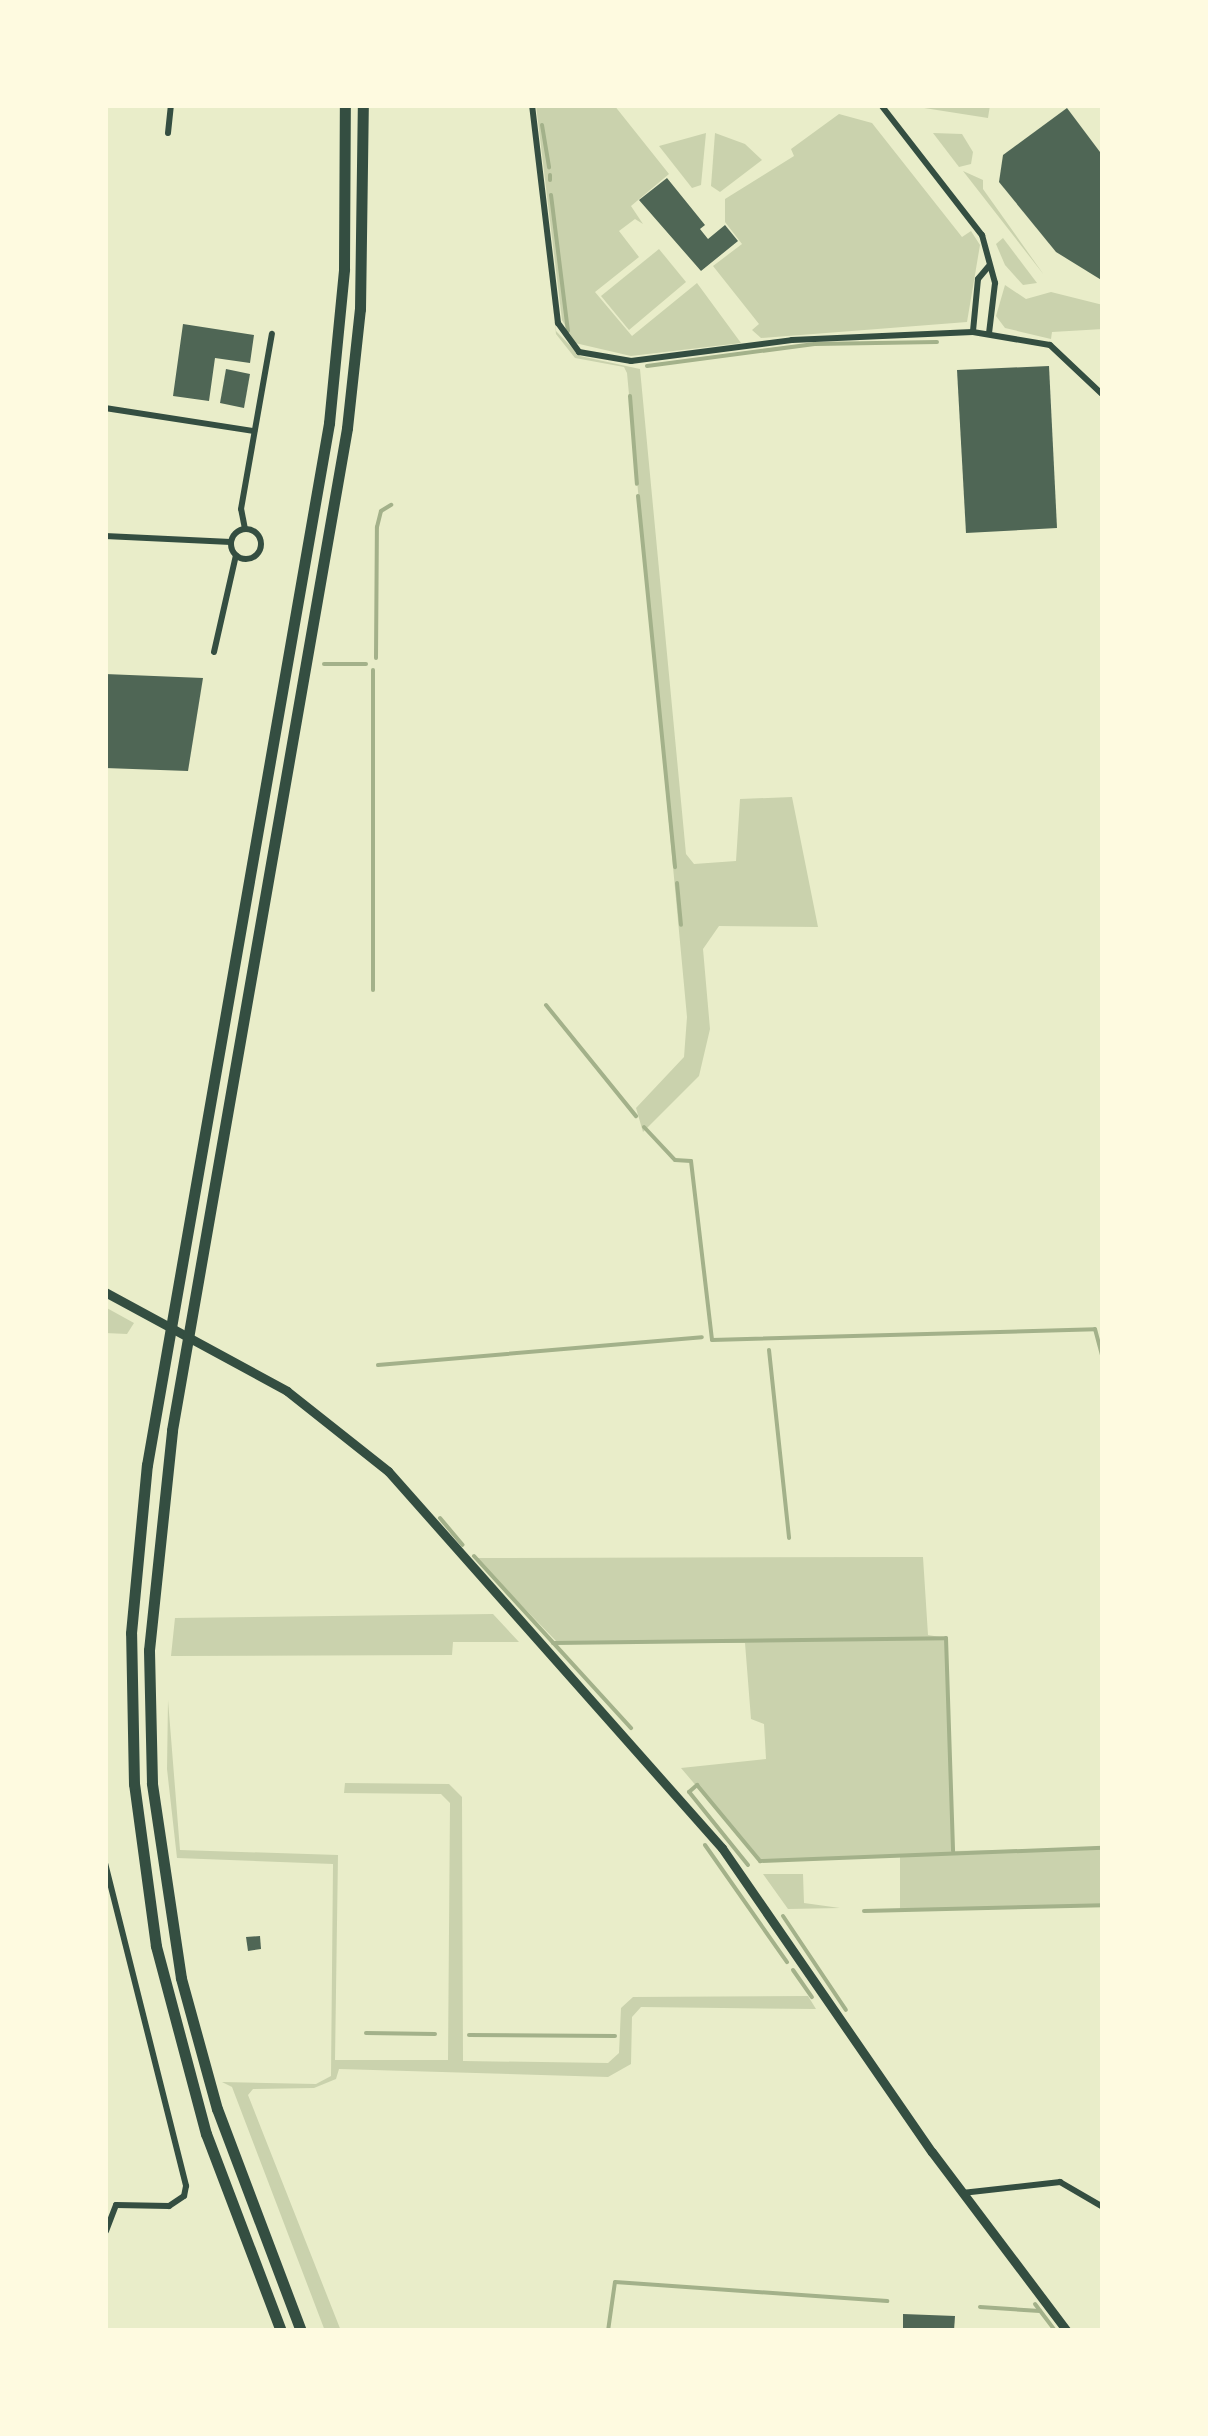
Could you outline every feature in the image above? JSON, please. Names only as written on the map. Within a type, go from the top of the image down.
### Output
[{"type":"highway","points":[[281,2331],[206,2134],[156,1946],[134,1784],[131,1633],[147,1464],[325,451],[341,310],[347,158],[345,105]]},
{"type":"highway","points":[[301,2331],[222,2122],[182,1978],[152,1782],[149,1650],[172,1430],[346,428],[360,309],[363,105]]},
{"type":"street","points":[[168,133],[171,105]]},
{"type":"street","points":[[532,105],[558,322],[578,352],[631,361],[792,340],[989,333],[1057,348],[1103,395]]},
{"type":"street","points":[[881,105],[982,235],[995,282],[989,333]]},
{"type":"street","points":[[973,332],[978,280],[988,266]]},
{"type":"street","points":[[236,554],[250,558],[260,549],[259,536],[245,528],[241,509],[272,334]]},
{"type":"street","points":[[105,408],[254,432]]},
{"type":"street","points":[[105,536],[231,542],[245,528]]},
{"type":"street","points":[[214,652],[236,554],[231,542]]},
{"type":"street","points":[[108,1294],[257,1374],[371,1454],[701,1822],[962,2193],[1068,2331]]},
{"type":"street","points":[[105,1863],[186,2186],[184,2196],[168,2206],[116,2204],[106,2231]]},
{"type":"street","points":[[962,2193],[1060,2182],[1103,2207]]},
{"type":"green space","points":[[536,105],[614,105],[669,174],[631,206],[643,224],[635,219],[619,231],[639,257],[595,292],[632,336],[697,283],[741,343],[631,356],[575,343],[562,320]]},
{"type":"green space","points":[[905,105],[990,105],[988,118]]},
{"type":"green space","points":[[839,114],[872,123],[962,237],[971,231],[980,245],[967,322],[761,338],[752,330],[759,324],[713,266],[742,244],[725,222],[725,199],[794,156],[791,149]]},
{"type":"green space","points":[[706,133],[701,185],[692,188],[659,146]]},
{"type":"green space","points":[[715,133],[745,144],[762,160],[720,192],[711,186]]},
{"type":"green space","points":[[933,133],[962,134],[973,152],[971,164],[959,167]]},
{"type":"green space","points":[[536,147],[556,331],[580,356],[640,369],[686,854],[694,864],[736,861],[740,799],[792,797],[818,927],[719,926],[703,949],[710,1029],[699,1076],[643,1132],[636,1108],[684,1057],[687,1017],[627,373],[624,367],[575,358],[556,334]]},
{"type":"green space","points":[[963,171],[983,180],[983,189],[1044,275]]},
{"type":"green space","points":[[1003,238],[1037,283],[1023,285],[1005,265],[996,244]]},
{"type":"green space","points":[[659,249],[686,282],[629,330],[601,296]]},
{"type":"green space","points":[[1005,285],[1026,299],[1051,292],[1103,305],[1103,329],[1052,332],[1051,339],[1005,328],[996,316]]},
{"type":"green space","points":[[105,1307],[134,1323],[127,1334],[105,1333]]},
{"type":"green space","points":[[923,1557],[928,1635],[946,1638],[953,1851],[1103,1848],[1103,1905],[900,1909],[900,1857],[760,1861],[681,1768],[766,1759],[764,1724],[751,1719],[745,1643],[558,1643],[476,1558]]},
{"type":"green space","points":[[493,1614],[519,1642],[453,1642],[452,1655],[171,1656],[175,1618]]},
{"type":"green space","points":[[168,1700],[180,1850],[338,1855],[335,2060],[448,2060],[450,1803],[441,1794],[344,1793],[345,1783],[449,1784],[462,1797],[463,2061],[608,2063],[619,2053],[621,2008],[633,1997],[808,1996],[816,2009],[641,2007],[632,2017],[631,2064],[608,2077],[339,2069],[336,2079],[314,2088],[253,2089],[248,2095],[341,2331],[325,2331],[232,2087],[222,2082],[316,2084],[331,2076],[333,1864],[177,1858],[167,1769]]},
{"type":"green space","points":[[763,1874],[803,1874],[804,1903],[840,1908],[788,1909]]},
{"type":"building","points":[[1067,108],[1103,156],[1103,281],[1056,252],[999,182],[1003,155]]},
{"type":"building","points":[[667,178],[705,225],[700,229],[708,239],[725,225],[738,241],[701,271],[639,200]]},
{"type":"building","points":[[183,324],[254,335],[250,363],[215,358],[209,401],[173,396]]},
{"type":"building","points":[[1049,366],[1057,528],[966,533],[957,370]]},
{"type":"building","points":[[226,369],[250,374],[244,408],[220,403]]},
{"type":"building","points":[[105,674],[203,678],[188,771],[105,768]]},
{"type":"building","points":[[260,1936],[261,1949],[248,1951],[246,1937]]},
{"type":"building","points":[[903,2314],[955,2316],[954,2331],[903,2331]]},
{"type":"waterway","points":[[542,125],[549,167]]},
{"type":"waterway","points":[[550,175],[550,180]]},
{"type":"waterway","points":[[551,195],[568,331]]},
{"type":"waterway","points":[[647,366],[815,344],[937,342]]},
{"type":"waterway","points":[[630,396],[637,484]]},
{"type":"waterway","points":[[638,496],[675,867]]},
{"type":"waterway","points":[[376,658],[377,527],[381,511],[391,505]]},
{"type":"waterway","points":[[324,664],[366,664]]},
{"type":"waterway","points":[[373,670],[373,990]]},
{"type":"waterway","points":[[677,883],[681,925]]},
{"type":"waterway","points":[[546,1005],[636,1116]]},
{"type":"waterway","points":[[644,1127],[675,1160],[691,1161],[712,1340],[1095,1329],[1103,1358]]},
{"type":"waterway","points":[[378,1365],[702,1337]]},
{"type":"waterway","points":[[769,1350],[789,1538]]},
{"type":"waterway","points":[[440,1518],[463,1545]]},
{"type":"waterway","points":[[474,1556],[631,1728]]},
{"type":"waterway","points":[[553,1643],[946,1638],[953,1851]]},
{"type":"waterway","points":[[748,1865],[689,1792],[697,1785],[760,1861],[1103,1848]]},
{"type":"waterway","points":[[705,1845],[787,1962]]},
{"type":"waterway","points":[[864,1911],[1103,1905]]},
{"type":"waterway","points":[[783,1916],[846,2010]]},
{"type":"waterway","points":[[793,1970],[812,1997]]},
{"type":"waterway","points":[[366,2033],[435,2034]]},
{"type":"waterway","points":[[469,2035],[615,2036]]},
{"type":"waterway","points":[[608,2331],[615,2282],[887,2301]]},
{"type":"waterway","points":[[1035,2304],[1055,2331]]},
{"type":"waterway","points":[[980,2307],[1040,2311]]}]
